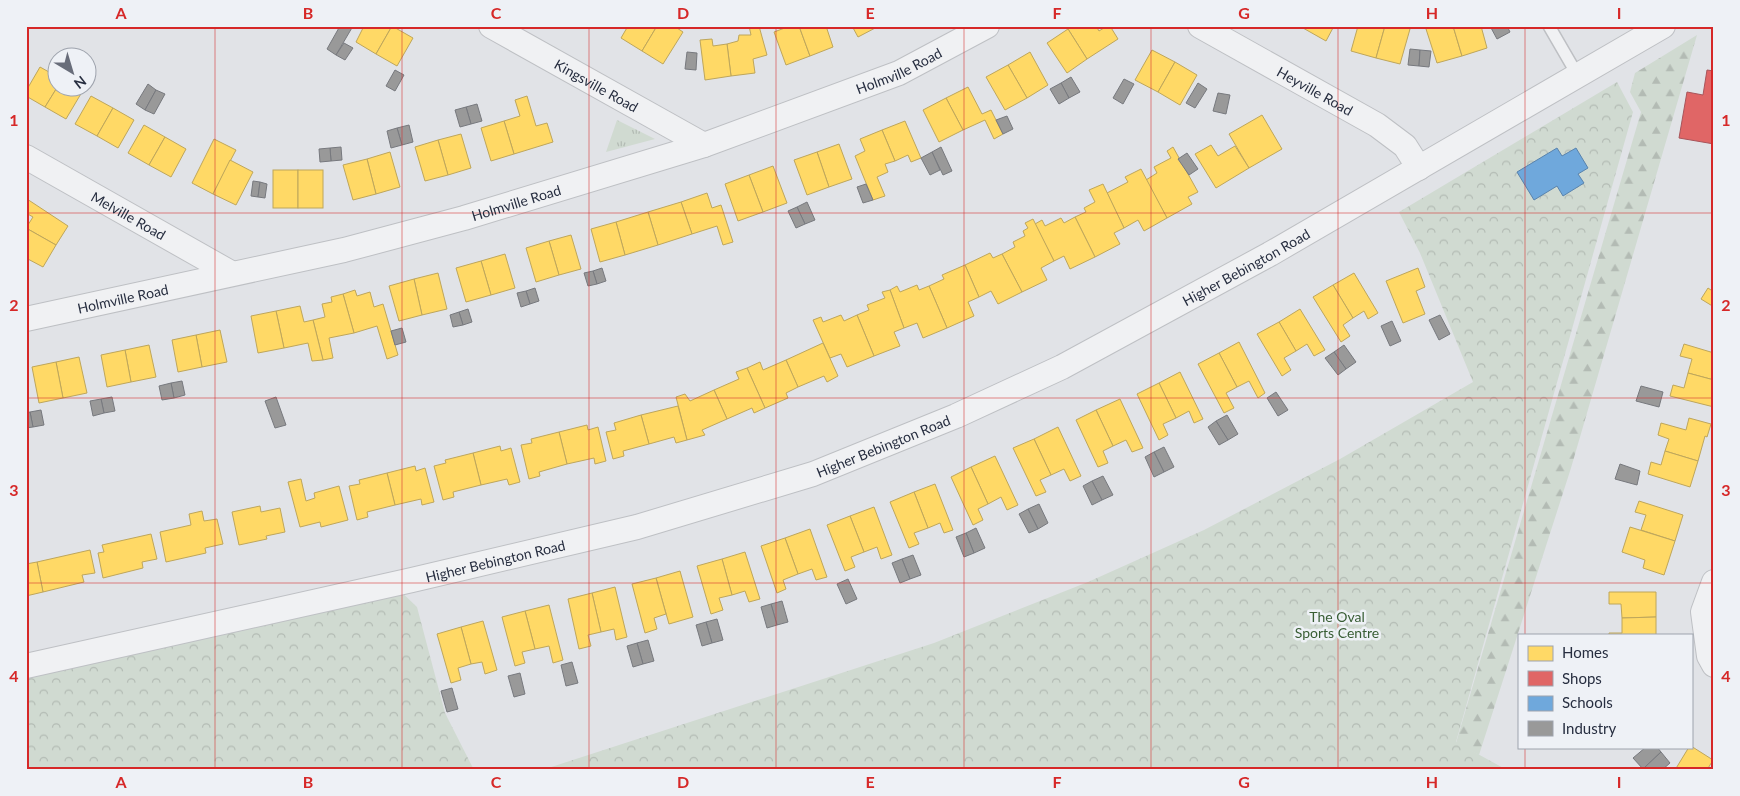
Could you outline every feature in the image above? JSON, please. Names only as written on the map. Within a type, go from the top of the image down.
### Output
[{"type":"street","name":"Kingsville Road","points":[[491,26],[704,145]]},
{"type":"street","name":"Holmville Road","points":[[26,319],[344,250],[464,218],[704,145],[899,73],[987,26]]},
{"type":"street","name":"Heyville Road","points":[[1200,26],[1377,125],[1405,146],[1419,168]]},
{"type":"street","name":"Higher Bebington Road","points":[[26,666],[412,580],[637,527],[813,474],[956,416],[1062,367],[1270,254],[1663,26]]},
{"type":"street","name":"Melville Road","points":[[26,157],[231,274]]},
{"type":"street","points":[[1714,582],[1703,612],[1710,656],[1714,665]]},
{"type":"lane","points":[[1549,26],[1578,76]]},
{"type":"green space","points":[[1697,35],[1571,468],[1479,755],[1456,743],[1641,112],[1630,92],[1635,73]]},
{"type":"green space","name":"The Oval Sports Centre","points":[[1617,82],[1633,112],[1456,742],[1507,770],[542,770],[934,643],[1088,582],[1204,530],[1340,459],[1473,382],[1420,253],[1399,212]]},
{"type":"green space","points":[[617,120],[655,139],[606,152]]},
{"type":"green space","points":[[393,584],[417,607],[445,713],[474,770],[26,770],[26,666]]},
{"type":"building: Homes","points":[[364,26],[392,26],[376,54],[356,42]]},
{"type":"building: Homes","points":[[392,26],[413,38],[397,66],[376,54]]},
{"type":"building: Homes","points":[[628,26],[657,26],[642,51],[621,38]]},
{"type":"building: Homes","points":[[657,26],[674,26],[683,32],[663,64],[642,51]]},
{"type":"building: Homes","points":[[749,26],[759,26],[767,55],[753,59],[755,73],[731,76],[727,44],[738,41],[739,35],[751,35]]},
{"type":"building: Homes","points":[[790,26],[799,26],[810,56],[786,65],[774,32]]},
{"type":"building: Homes","points":[[799,26],[826,26],[833,47],[810,56]]},
{"type":"building: Homes","points":[[852,26],[879,26],[858,37]]},
{"type":"building: Homes","points":[[1072,26],[1096,26],[1099,31],[1110,26],[1118,39],[1087,59],[1068,29]]},
{"type":"building: Homes","points":[[1305,26],[1334,26],[1326,41],[1303,28]]},
{"type":"building: Homes","points":[[1358,26],[1385,26],[1376,58],[1351,51]]},
{"type":"building: Homes","points":[[1385,26],[1401,26],[1410,29],[1400,64],[1376,58]]},
{"type":"building: Homes","points":[[1434,26],[1453,26],[1462,56],[1437,63],[1426,29]]},
{"type":"building: Homes","points":[[1453,26],[1481,26],[1487,48],[1462,56]]},
{"type":"building: Homes","points":[[1068,29],[1087,59],[1067,73],[1047,43]]},
{"type":"building: Homes","points":[[712,39],[713,46],[727,44],[731,76],[705,80],[700,40]]},
{"type":"building: Homes","points":[[1152,50],[1175,62],[1158,92],[1135,80]]},
{"type":"building: Homes","points":[[1030,52],[1048,85],[1027,98],[1008,65]]},
{"type":"building: Homes","points":[[1175,62],[1197,75],[1180,105],[1158,92]]},
{"type":"building: Homes","points":[[1008,65],[1027,98],[1005,110],[986,77]]},
{"type":"building: Homes","points":[[40,67],[48,71],[48,98],[51,98],[45,107],[26,96],[26,91]]},
{"type":"building: Homes","points":[[968,87],[982,114],[991,110],[1003,134],[994,139],[985,120],[963,130],[946,98]]},
{"type":"building: Homes","points":[[527,96],[536,126],[547,123],[553,142],[514,154],[504,121],[520,116],[515,100]]},
{"type":"building: Homes","points":[[51,98],[78,98],[66,119],[45,107]]},
{"type":"building: Homes","points":[[90,98],[95,98],[113,108],[97,136],[75,124]]},
{"type":"building: Homes","points":[[946,98],[963,130],[939,142],[923,110]]},
{"type":"building: Homes","points":[[113,108],[134,120],[118,148],[97,136]]},
{"type":"building: Homes","points":[[1262,115],[1282,149],[1249,168],[1229,134]]},
{"type":"building: Homes","points":[[504,121],[514,154],[491,161],[481,128]]},
{"type":"building: Homes","points":[[905,121],[921,158],[911,162],[908,155],[895,161],[882,130]]},
{"type":"building: Homes","points":[[144,125],[165,137],[149,165],[128,153]]},
{"type":"building: Homes","points":[[882,130],[895,161],[885,164],[888,172],[877,177],[885,196],[873,200],[855,156],[865,151],[860,139]]},
{"type":"building: Homes","points":[[461,134],[471,168],[448,175],[438,140]]},
{"type":"building: Homes","points":[[165,137],[186,149],[171,177],[149,165]]},
{"type":"building: Homes","points":[[214,139],[236,150],[213,194],[192,183]]},
{"type":"building: Homes","points":[[438,140],[448,175],[425,181],[415,147]]},
{"type":"building: Homes","points":[[839,144],[852,179],[829,187],[817,152]]},
{"type":"building: Homes","points":[[1211,145],[1218,156],[1235,146],[1249,168],[1216,188],[1195,154]]},
{"type":"building: Homes","points":[[1173,147],[1198,192],[1188,197],[1192,204],[1167,218],[1146,180],[1157,173],[1154,167],[1171,158],[1167,151]]},
{"type":"building: Homes","points":[[390,152],[400,187],[376,194],[367,159]]},
{"type":"building: Homes","points":[[817,152],[829,187],[807,195],[794,160]]},
{"type":"building: Homes","points":[[367,159],[376,194],[353,200],[343,165]]},
{"type":"building: Homes","points":[[230,160],[253,172],[236,205],[213,194]]},
{"type":"building: Homes","points":[[773,166],[787,203],[763,212],[749,175]]},
{"type":"building: Homes","points":[[1141,169],[1167,218],[1144,231],[1138,220],[1124,228],[1107,193],[1128,182],[1125,177]]},
{"type":"building: Homes","points":[[273,170],[298,170],[298,208],[273,208]]},
{"type":"building: Homes","points":[[298,170],[323,170],[323,208],[298,208]]},
{"type":"building: Homes","points":[[749,175],[763,212],[738,221],[725,184]]},
{"type":"building: Homes","points":[[1103,184],[1124,228],[1114,233],[1120,244],[1095,257],[1075,217],[1086,212],[1084,208],[1095,202],[1089,190]]},
{"type":"building: Homes","points":[[707,193],[712,208],[721,205],[733,242],[723,245],[717,226],[692,234],[681,202]]},
{"type":"building: Homes","points":[[27,199],[68,226],[56,245],[26,228],[33,217],[26,213]]},
{"type":"building: Homes","points":[[681,202],[692,234],[658,245],[648,212]]},
{"type":"building: Homes","points":[[648,212],[658,245],[625,255],[616,222]]},
{"type":"building: Homes","points":[[1075,217],[1095,257],[1070,269],[1064,256],[1054,261],[1035,224],[1042,220],[1045,226],[1061,218],[1064,223]]},
{"type":"building: Homes","points":[[1033,219],[1054,261],[1041,268],[1047,280],[1022,292],[1002,254],[1015,247],[1013,242],[1025,236],[1023,231],[1028,228],[1025,223]]},
{"type":"building: Homes","points":[[616,222],[625,255],[600,262],[591,229]]},
{"type":"building: Homes","points":[[26,228],[56,245],[43,267],[26,258]]},
{"type":"building: Homes","points":[[571,235],[581,269],[559,275],[549,241]]},
{"type":"building: Homes","points":[[549,241],[559,275],[536,282],[526,248]]},
{"type":"building: Homes","points":[[990,253],[993,258],[1002,254],[1022,292],[998,304],[991,291],[979,297],[965,265]]},
{"type":"building: Homes","points":[[505,254],[515,288],[491,295],[481,261]]},
{"type":"building: Homes","points":[[481,261],[491,295],[466,302],[456,268]]},
{"type":"building: Homes","points":[[965,265],[979,297],[968,302],[974,316],[947,328],[929,286],[944,279],[942,275]]},
{"type":"building: Homes","points":[[1418,268],[1425,287],[1416,291],[1425,314],[1403,323],[1386,281]]},
{"type":"building: Homes","points":[[438,273],[447,309],[422,315],[414,279]]},
{"type":"building: Homes","points":[[1354,273],[1378,313],[1368,319],[1364,311],[1353,318],[1333,285]]},
{"type":"building: Homes","points":[[414,279],[422,315],[399,321],[389,286]]},
{"type":"building: Homes","points":[[917,285],[919,290],[929,286],[947,328],[923,338],[917,323],[904,328],[890,290],[897,286],[900,292]]},
{"type":"building: Homes","points":[[1333,285],[1353,318],[1343,325],[1350,336],[1341,342],[1313,297]]},
{"type":"building: Homes","points":[[1708,288],[1714,292],[1714,307],[1701,299]]},
{"type":"building: Homes","points":[[355,290],[357,296],[370,292],[374,307],[383,304],[398,355],[387,359],[377,326],[354,333],[343,294]]},
{"type":"building: Homes","points":[[890,290],[904,328],[894,332],[900,346],[874,356],[857,315],[869,310],[867,305],[885,298],[882,292]]},
{"type":"building: Homes","points":[[343,294],[354,333],[329,338],[333,358],[323,360],[313,320],[325,317],[322,304],[332,302],[331,297]]},
{"type":"building: Homes","points":[[300,306],[304,322],[313,320],[323,360],[312,361],[308,343],[284,348],[276,311]]},
{"type":"building: Homes","points":[[1300,309],[1325,350],[1314,356],[1307,344],[1296,351],[1279,322]]},
{"type":"building: Homes","points":[[276,311],[284,348],[258,353],[251,316]]},
{"type":"building: Homes","points":[[841,315],[844,321],[857,315],[874,356],[847,367],[841,354],[830,358],[813,320],[821,317],[823,322]]},
{"type":"building: Homes","points":[[1279,322],[1296,351],[1284,358],[1291,370],[1282,376],[1257,334]]},
{"type":"building: Homes","points":[[220,330],[227,362],[202,367],[196,335]]},
{"type":"building: Homes","points":[[196,335],[202,367],[178,372],[172,340]]},
{"type":"building: Homes","points":[[1239,342],[1265,393],[1258,398],[1249,381],[1237,387],[1219,353]]},
{"type":"building: Homes","points":[[823,343],[838,376],[827,382],[824,376],[798,387],[786,360]]},
{"type":"building: Homes","points":[[1684,344],[1714,353],[1714,380],[1688,373],[1692,359],[1680,356]]},
{"type":"building: Homes","points":[[149,345],[156,377],[131,382],[125,350]]},
{"type":"building: Homes","points":[[125,350],[131,382],[107,387],[101,355]]},
{"type":"building: Homes","points":[[1219,353],[1237,387],[1226,393],[1234,408],[1224,413],[1198,364]]},
{"type":"building: Homes","points":[[79,357],[87,393],[63,398],[56,362]]},
{"type":"building: Homes","points":[[786,360],[798,387],[786,393],[788,398],[765,408],[747,368],[760,362],[763,370]]},
{"type":"building: Homes","points":[[56,362],[63,398],[39,403],[32,367]]},
{"type":"building: Homes","points":[[747,368],[765,408],[754,413],[752,408],[727,419],[714,390],[739,379],[736,372]]},
{"type":"building: Homes","points":[[1180,372],[1203,419],[1194,423],[1189,411],[1176,418],[1159,383]]},
{"type":"building: Homes","points":[[1688,373],[1714,380],[1714,407],[1670,396],[1673,385],[1684,388]]},
{"type":"building: Homes","points":[[1159,383],[1176,418],[1163,424],[1168,435],[1159,440],[1137,394]]},
{"type":"building: Homes","points":[[714,390],[727,419],[702,430],[705,435],[687,440],[676,397],[685,394],[690,401]]},
{"type":"building: Homes","points":[[1120,399],[1143,448],[1132,452],[1126,440],[1113,446],[1096,410]]},
{"type":"building: Homes","points":[[678,406],[687,440],[676,443],[674,437],[649,444],[641,415]]},
{"type":"building: Homes","points":[[1096,410],[1113,446],[1103,451],[1108,463],[1098,467],[1076,420]]},
{"type":"building: Homes","points":[[641,415],[649,444],[623,451],[624,456],[613,459],[606,432],[616,430],[614,423]]},
{"type":"building: Homes","points":[[1689,418],[1711,424],[1707,437],[1705,436],[1698,461],[1665,451],[1669,439],[1658,435],[1661,423],[1686,430]]},
{"type":"building: Homes","points":[[587,425],[588,430],[598,427],[606,461],[595,464],[594,458],[567,464],[559,432]]},
{"type":"building: Homes","points":[[1058,427],[1081,476],[1070,481],[1064,469],[1051,475],[1034,439]]},
{"type":"building: Homes","points":[[559,432],[567,464],[539,472],[540,476],[529,479],[521,445],[532,443],[531,439]]},
{"type":"building: Homes","points":[[1034,439],[1051,475],[1040,480],[1046,492],[1036,496],[1013,448]]},
{"type":"building: Homes","points":[[500,446],[501,451],[511,448],[520,482],[509,485],[507,479],[481,485],[473,453]]},
{"type":"building: Homes","points":[[1665,451],[1698,461],[1690,487],[1648,474],[1651,462],[1661,465]]},
{"type":"building: Homes","points":[[473,453],[481,485],[453,492],[454,497],[443,500],[434,466],[446,463],[445,460]]},
{"type":"building: Homes","points":[[995,456],[1018,505],[1007,510],[1001,497],[988,504],[971,467]]},
{"type":"building: Homes","points":[[415,466],[416,471],[425,468],[434,502],[422,505],[421,499],[395,505],[387,473]]},
{"type":"building: Homes","points":[[971,467],[988,504],[978,509],[983,520],[973,525],[951,477]]},
{"type":"building: Homes","points":[[387,473],[395,505],[367,512],[368,517],[357,520],[349,486],[360,484],[359,480]]},
{"type":"building: Homes","points":[[301,479],[306,501],[315,498],[314,493],[339,486],[348,520],[321,527],[320,522],[300,527],[288,482]]},
{"type":"building: Homes","points":[[935,484],[953,530],[944,533],[940,523],[928,528],[914,492]]},
{"type":"building: Homes","points":[[914,492],[928,528],[914,533],[919,544],[909,548],[890,502]]},
{"type":"building: Homes","points":[[1639,501],[1683,515],[1675,541],[1641,530],[1646,515],[1635,512]]},
{"type":"building: Homes","points":[[260,506],[261,512],[280,508],[285,532],[266,536],[267,539],[239,545],[232,512]]},
{"type":"building: Homes","points":[[874,507],[892,555],[881,559],[877,547],[864,552],[850,516]]},
{"type":"building: Homes","points":[[202,511],[204,521],[217,519],[223,544],[205,548],[206,553],[166,562],[160,532],[191,525],[189,514]]},
{"type":"building: Homes","points":[[850,516],[864,552],[851,557],[855,567],[845,571],[827,525]]},
{"type":"building: Homes","points":[[1630,527],[1675,541],[1664,575],[1643,568],[1645,560],[1622,552]]},
{"type":"building: Homes","points":[[810,529],[827,577],[816,580],[812,569],[798,574],[785,538]]},
{"type":"building: Homes","points":[[151,534],[157,559],[142,562],[143,568],[103,578],[98,553],[104,552],[102,545]]},
{"type":"building: Homes","points":[[785,538],[798,574],[783,580],[786,589],[777,593],[761,546]]},
{"type":"building: Homes","points":[[90,550],[95,573],[82,575],[84,582],[43,592],[37,562]]},
{"type":"building: Homes","points":[[745,552],[760,599],[749,602],[745,591],[732,595],[722,559]]},
{"type":"building: Homes","points":[[722,559],[732,595],[719,598],[723,610],[711,614],[697,566]]},
{"type":"building: Homes","points":[[37,562],[43,592],[26,596],[26,564]]},
{"type":"building: Homes","points":[[680,571],[693,617],[669,624],[656,578]]},
{"type":"building: Homes","points":[[656,578],[666,614],[654,618],[657,629],[645,633],[632,584]]},
{"type":"building: Homes","points":[[615,587],[627,637],[616,640],[614,629],[601,632],[592,593]]},
{"type":"building: Homes","points":[[1609,592],[1656,592],[1656,617],[1622,618],[1621,604],[1609,604]]},
{"type":"building: Homes","points":[[592,593],[601,632],[588,635],[591,646],[579,649],[568,599]]},
{"type":"building: Homes","points":[[549,605],[563,660],[553,663],[549,646],[535,649],[525,611]]},
{"type":"building: Homes","points":[[525,611],[535,649],[522,652],[525,663],[515,666],[502,617]]},
{"type":"building: Homes","points":[[1656,617],[1656,634],[1609,634],[1622,633],[1622,618]]},
{"type":"building: Homes","points":[[483,621],[497,670],[485,674],[482,662],[471,664],[461,627]]},
{"type":"building: Homes","points":[[461,627],[471,664],[458,668],[461,680],[451,683],[437,634]]},
{"type":"building: Homes","points":[[1692,747],[1713,760],[1707,770],[1675,770],[1688,748]]},
{"type":"building: Shops","points":[[1707,70],[1714,71],[1714,144],[1679,138],[1687,92],[1703,95]]},
{"type":"building: Schools","points":[[1557,148],[1562,156],[1576,148],[1588,168],[1578,174],[1584,183],[1563,196],[1557,186],[1534,200],[1517,172]]},
{"type":"building: Industry","points":[[340,26],[353,26],[336,55],[327,49]]},
{"type":"building: Industry","points":[[1490,26],[1507,26],[1510,32],[1497,39]]},
{"type":"building: Industry","points":[[344,43],[353,48],[345,60],[336,55]]},
{"type":"building: Industry","points":[[1410,49],[1420,50],[1419,66],[1408,65]]},
{"type":"building: Industry","points":[[1420,50],[1431,51],[1429,67],[1419,66]]},
{"type":"building: Industry","points":[[687,52],[697,53],[696,70],[685,69]]},
{"type":"building: Industry","points":[[395,70],[404,75],[395,91],[386,86]]},
{"type":"building: Industry","points":[[1071,77],[1080,92],[1069,98],[1061,83]]},
{"type":"building: Industry","points":[[1124,79],[1134,84],[1123,104],[1113,98]]},
{"type":"building: Industry","points":[[1061,83],[1069,98],[1059,104],[1050,89]]},
{"type":"building: Industry","points":[[1198,83],[1207,89],[1195,108],[1186,103]]},
{"type":"building: Industry","points":[[148,84],[156,90],[145,110],[136,104]]},
{"type":"building: Industry","points":[[156,90],[165,94],[154,114],[145,110]]},
{"type":"building: Industry","points":[[1218,93],[1230,95],[1226,114],[1213,111]]},
{"type":"building: Industry","points":[[477,104],[482,121],[471,124],[466,107]]},
{"type":"building: Industry","points":[[466,107],[471,124],[460,127],[455,110]]},
{"type":"building: Industry","points":[[1007,116],[1013,129],[1003,134],[996,120]]},
{"type":"building: Industry","points":[[409,125],[413,142],[402,145],[397,128]]},
{"type":"building: Industry","points":[[397,128],[402,145],[391,148],[387,131]]},
{"type":"building: Industry","points":[[341,147],[342,160],[331,161],[330,148]]},
{"type":"building: Industry","points":[[941,147],[952,171],[943,175],[932,152]]},
{"type":"building: Industry","points":[[330,148],[331,161],[320,162],[319,149]]},
{"type":"building: Industry","points":[[932,152],[940,170],[930,175],[921,158]]},
{"type":"building: Industry","points":[[1187,153],[1198,169],[1189,175],[1178,159]]},
{"type":"building: Industry","points":[[253,181],[260,182],[258,197],[251,196]]},
{"type":"building: Industry","points":[[260,182],[267,184],[265,198],[258,197]]},
{"type":"building: Industry","points":[[866,184],[873,200],[863,203],[857,187]]},
{"type":"building: Industry","points":[[807,202],[815,220],[805,224],[797,207]]},
{"type":"building: Industry","points":[[797,207],[805,224],[796,228],[788,211]]},
{"type":"building: Industry","points":[[602,268],[606,281],[597,284],[593,271]]},
{"type":"building: Industry","points":[[593,271],[597,284],[588,286],[584,273]]},
{"type":"building: Industry","points":[[535,288],[539,301],[530,304],[526,291]]},
{"type":"building: Industry","points":[[526,291],[530,304],[521,307],[517,293]]},
{"type":"building: Industry","points":[[468,309],[472,322],[463,325],[459,312]]},
{"type":"building: Industry","points":[[459,312],[463,325],[453,327],[450,315]]},
{"type":"building: Industry","points":[[1440,315],[1450,334],[1439,340],[1429,320]]},
{"type":"building: Industry","points":[[1392,321],[1401,341],[1390,346],[1381,326]]},
{"type":"building: Industry","points":[[402,328],[406,342],[395,345],[391,331]]},
{"type":"building: Industry","points":[[1344,345],[1356,362],[1346,369],[1334,352]]},
{"type":"building: Industry","points":[[1334,352],[1346,369],[1338,375],[1325,358]]},
{"type":"building: Industry","points":[[182,381],[185,395],[174,398],[171,383]]},
{"type":"building: Industry","points":[[171,383],[174,398],[162,400],[159,386]]},
{"type":"building: Industry","points":[[1641,386],[1663,392],[1659,407],[1636,401]]},
{"type":"building: Industry","points":[[1276,392],[1288,410],[1278,416],[1267,398]]},
{"type":"building: Industry","points":[[112,397],[115,411],[104,413],[101,399]]},
{"type":"building: Industry","points":[[276,397],[286,425],[275,428],[265,401]]},
{"type":"building: Industry","points":[[101,399],[104,413],[93,416],[90,401]]},
{"type":"building: Industry","points":[[41,410],[44,425],[33,427],[30,412]]},
{"type":"building: Industry","points":[[30,412],[33,427],[26,428],[26,413]]},
{"type":"building: Industry","points":[[1227,415],[1238,434],[1228,440],[1216,421]]},
{"type":"building: Industry","points":[[1216,421],[1228,440],[1219,445],[1208,427]]},
{"type":"building: Industry","points":[[1164,447],[1174,467],[1164,472],[1154,452]]},
{"type":"building: Industry","points":[[1154,452],[1164,472],[1154,477],[1145,457]]},
{"type":"building: Industry","points":[[1620,464],[1640,471],[1637,485],[1615,479]]},
{"type":"building: Industry","points":[[1103,476],[1113,495],[1102,500],[1092,481]]},
{"type":"building: Industry","points":[[1092,481],[1102,500],[1092,505],[1083,486]]},
{"type":"building: Industry","points":[[1039,504],[1048,523],[1038,529],[1028,509]]},
{"type":"building: Industry","points":[[1028,509],[1038,529],[1029,533],[1019,514]]},
{"type":"building: Industry","points":[[976,528],[985,548],[974,553],[966,533]]},
{"type":"building: Industry","points":[[966,533],[974,553],[964,557],[956,537]]},
{"type":"building: Industry","points":[[913,555],[921,575],[910,579],[902,559]]},
{"type":"building: Industry","points":[[902,559],[910,579],[900,583],[892,563]]},
{"type":"building: Industry","points":[[848,579],[857,599],[846,604],[837,584]]},
{"type":"building: Industry","points":[[782,601],[788,622],[777,625],[771,604]]},
{"type":"building: Industry","points":[[771,604],[777,625],[767,628],[761,607]]},
{"type":"building: Industry","points":[[717,619],[723,640],[712,643],[706,622]]},
{"type":"building: Industry","points":[[706,622],[712,643],[702,646],[696,625]]},
{"type":"building: Industry","points":[[648,640],[654,661],[643,664],[637,643]]},
{"type":"building: Industry","points":[[637,643],[643,664],[633,667],[627,646]]},
{"type":"building: Industry","points":[[572,662],[578,683],[566,686],[561,665]]},
{"type":"building: Industry","points":[[520,673],[525,694],[514,697],[508,676]]},
{"type":"building: Industry","points":[[452,688],[458,709],[447,712],[441,691]]},
{"type":"building: Industry","points":[[1645,748],[1658,748],[1661,752],[1643,769],[1633,758]]},
{"type":"building: Industry","points":[[1661,752],[1670,763],[1662,770],[1643,769]]}]
